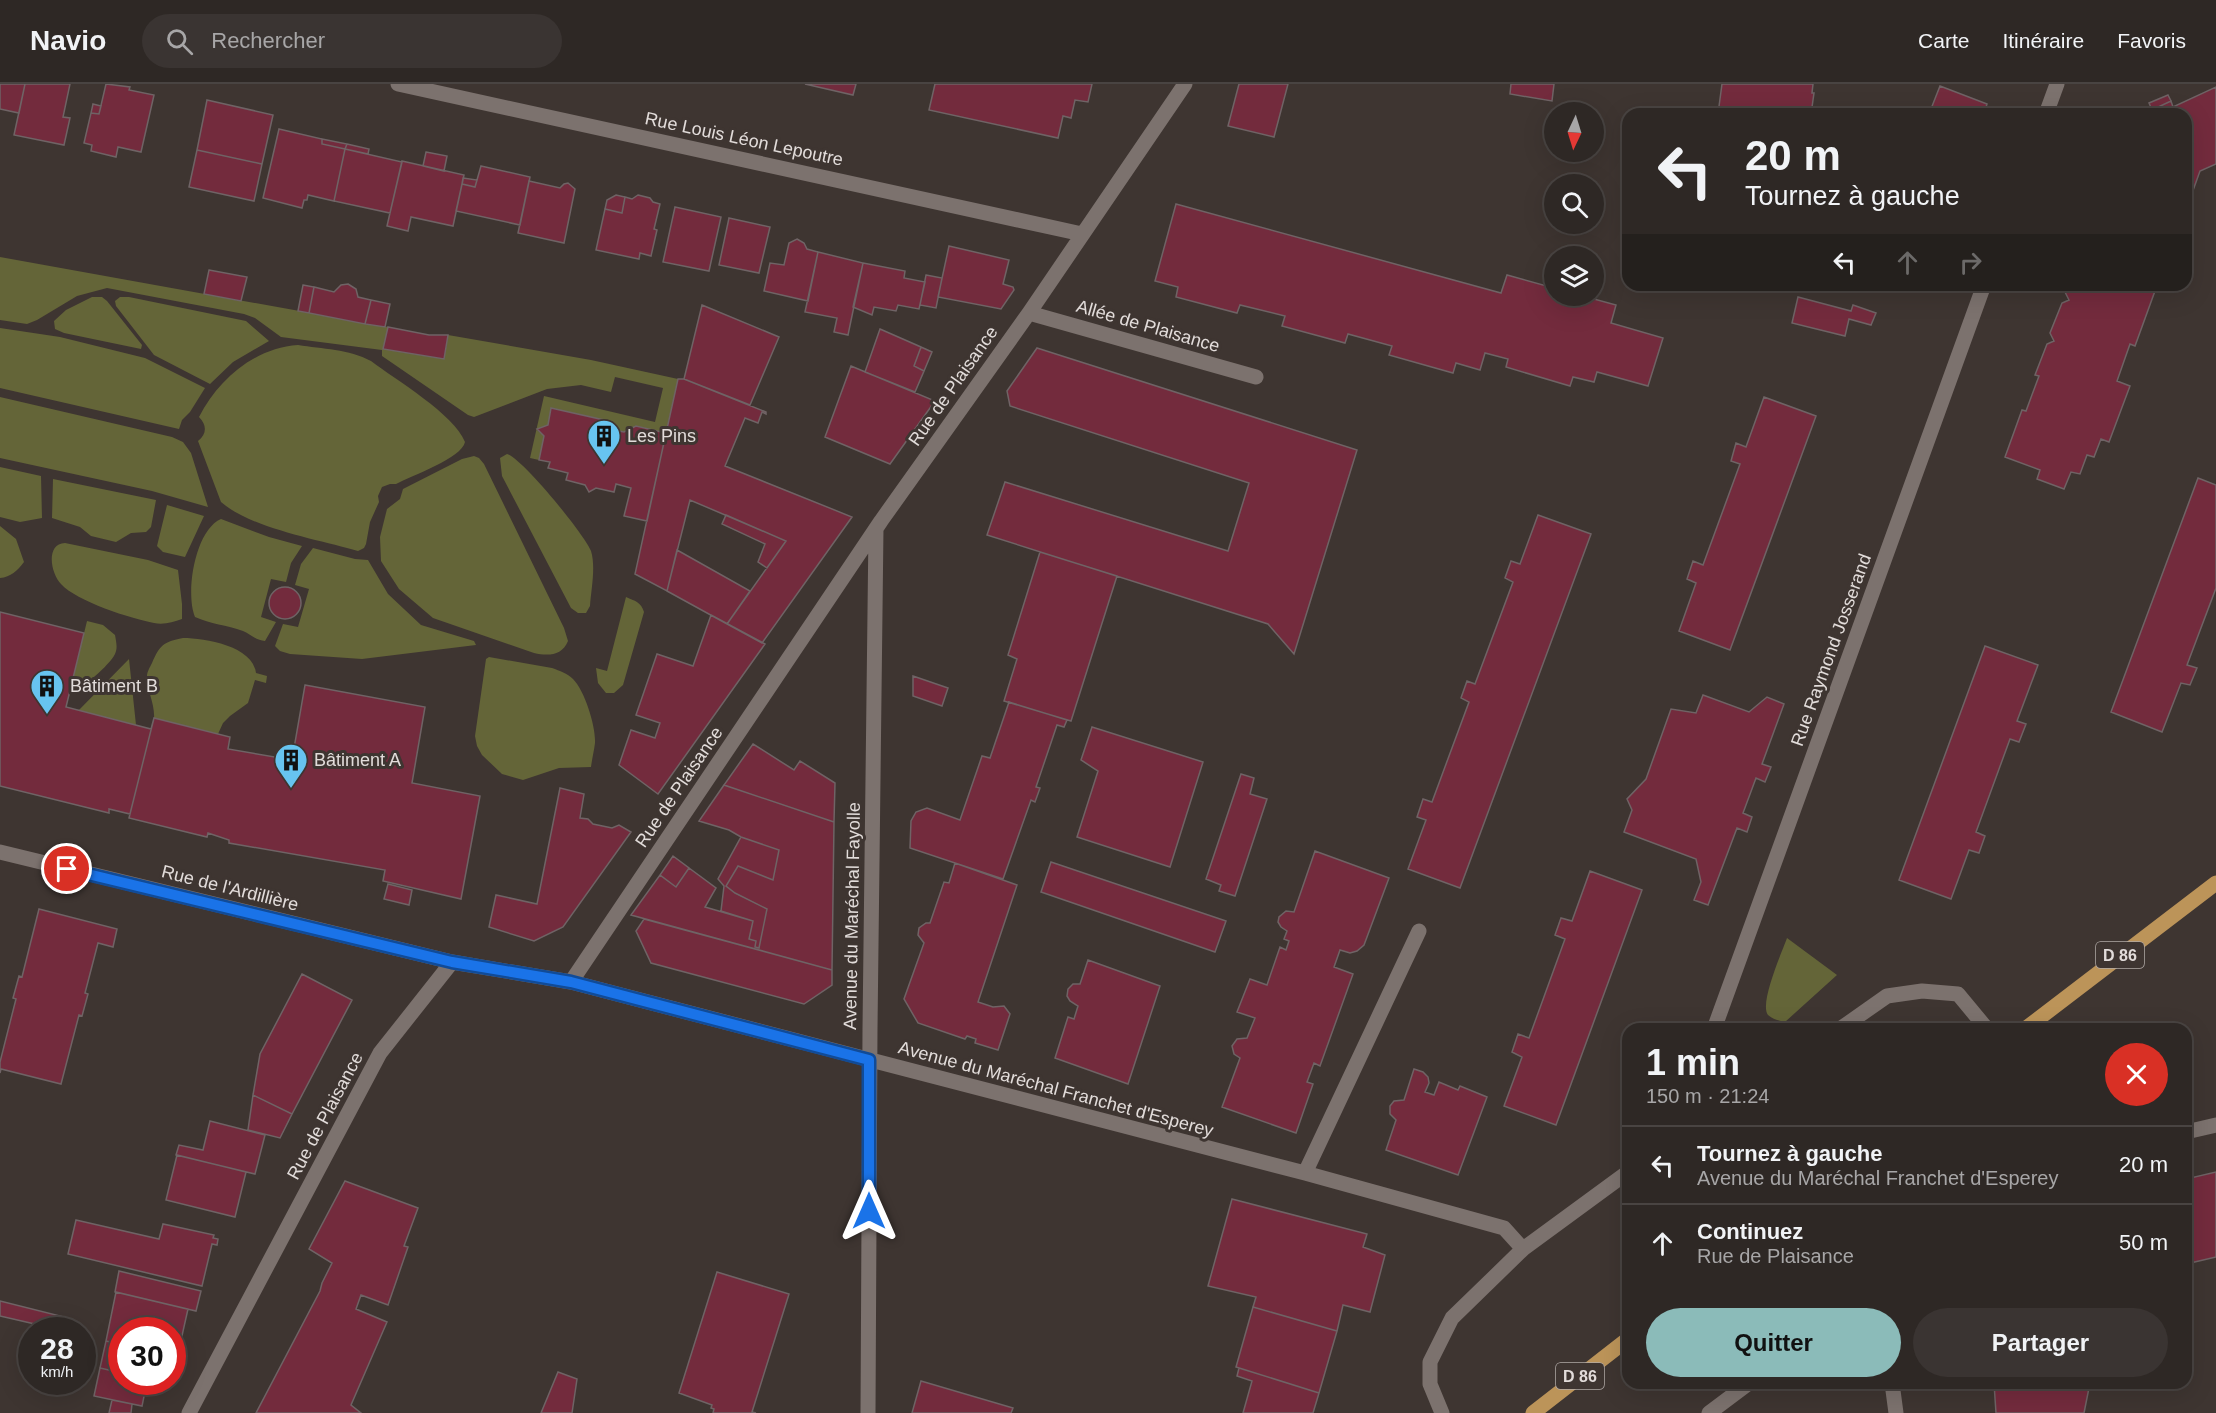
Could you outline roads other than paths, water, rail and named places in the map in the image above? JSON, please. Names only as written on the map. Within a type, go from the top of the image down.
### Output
[{"type":"main road","name":"D 86","points":[[2033,1023],[2216,883]]},
{"type":"main road","name":"D 86","points":[[1533,1413],[1622,1344]]},
{"type":"street","name":"Rue Louis Léon Lepoutre","points":[[398,84],[1082,234]]},
{"type":"street","name":"Rue de Plaisance","points":[[571,982],[876,528],[1029,313],[1185,84]]},
{"type":"street","points":[[2048,108],[2057,84]]},
{"type":"street","name":"Rue Raymond Josserand","points":[[1716,1023],[1982,291]]},
{"type":"street","name":"Allée de Plaisance","points":[[1029,313],[1256,377]]},
{"type":"street","name":"Avenue du Maréchal Fayolle","points":[[868,1413],[869,1060],[876,528]]},
{"type":"street","name":"Rue de l'Ardillière","points":[[0,852],[452,962]]},
{"type":"street","points":[[1305,1173],[1419,931]]},
{"type":"street","name":"Rue de Plaisance","points":[[189,1413],[380,1053],[452,962]]},
{"type":"street","points":[[452,962],[571,982]]},
{"type":"street","name":"Avenue du Maréchal Franchet d'Esperey","points":[[571,982],[1305,1173],[1504,1228],[1523,1249]]},
{"type":"street","points":[[1849,1023],[1887,996],[1922,991],[1958,994],[1982,1023]]},
{"type":"street","points":[[2192,1131],[2216,1125]]},
{"type":"street","points":[[1442,1413],[1430,1384],[1430,1362],[1452,1318],[1523,1249],[1622,1176]]},
{"type":"street","points":[[1709,1413],[1741,1389]]},
{"type":"street","points":[[1893,1389],[1896,1413]]},
{"type":"place","name":"Les Pins","points":[[604,465]]},
{"type":"place","name":"Bâtiment B","points":[[47,715]]},
{"type":"place","name":"Bâtiment A","points":[[291,789]]}]
